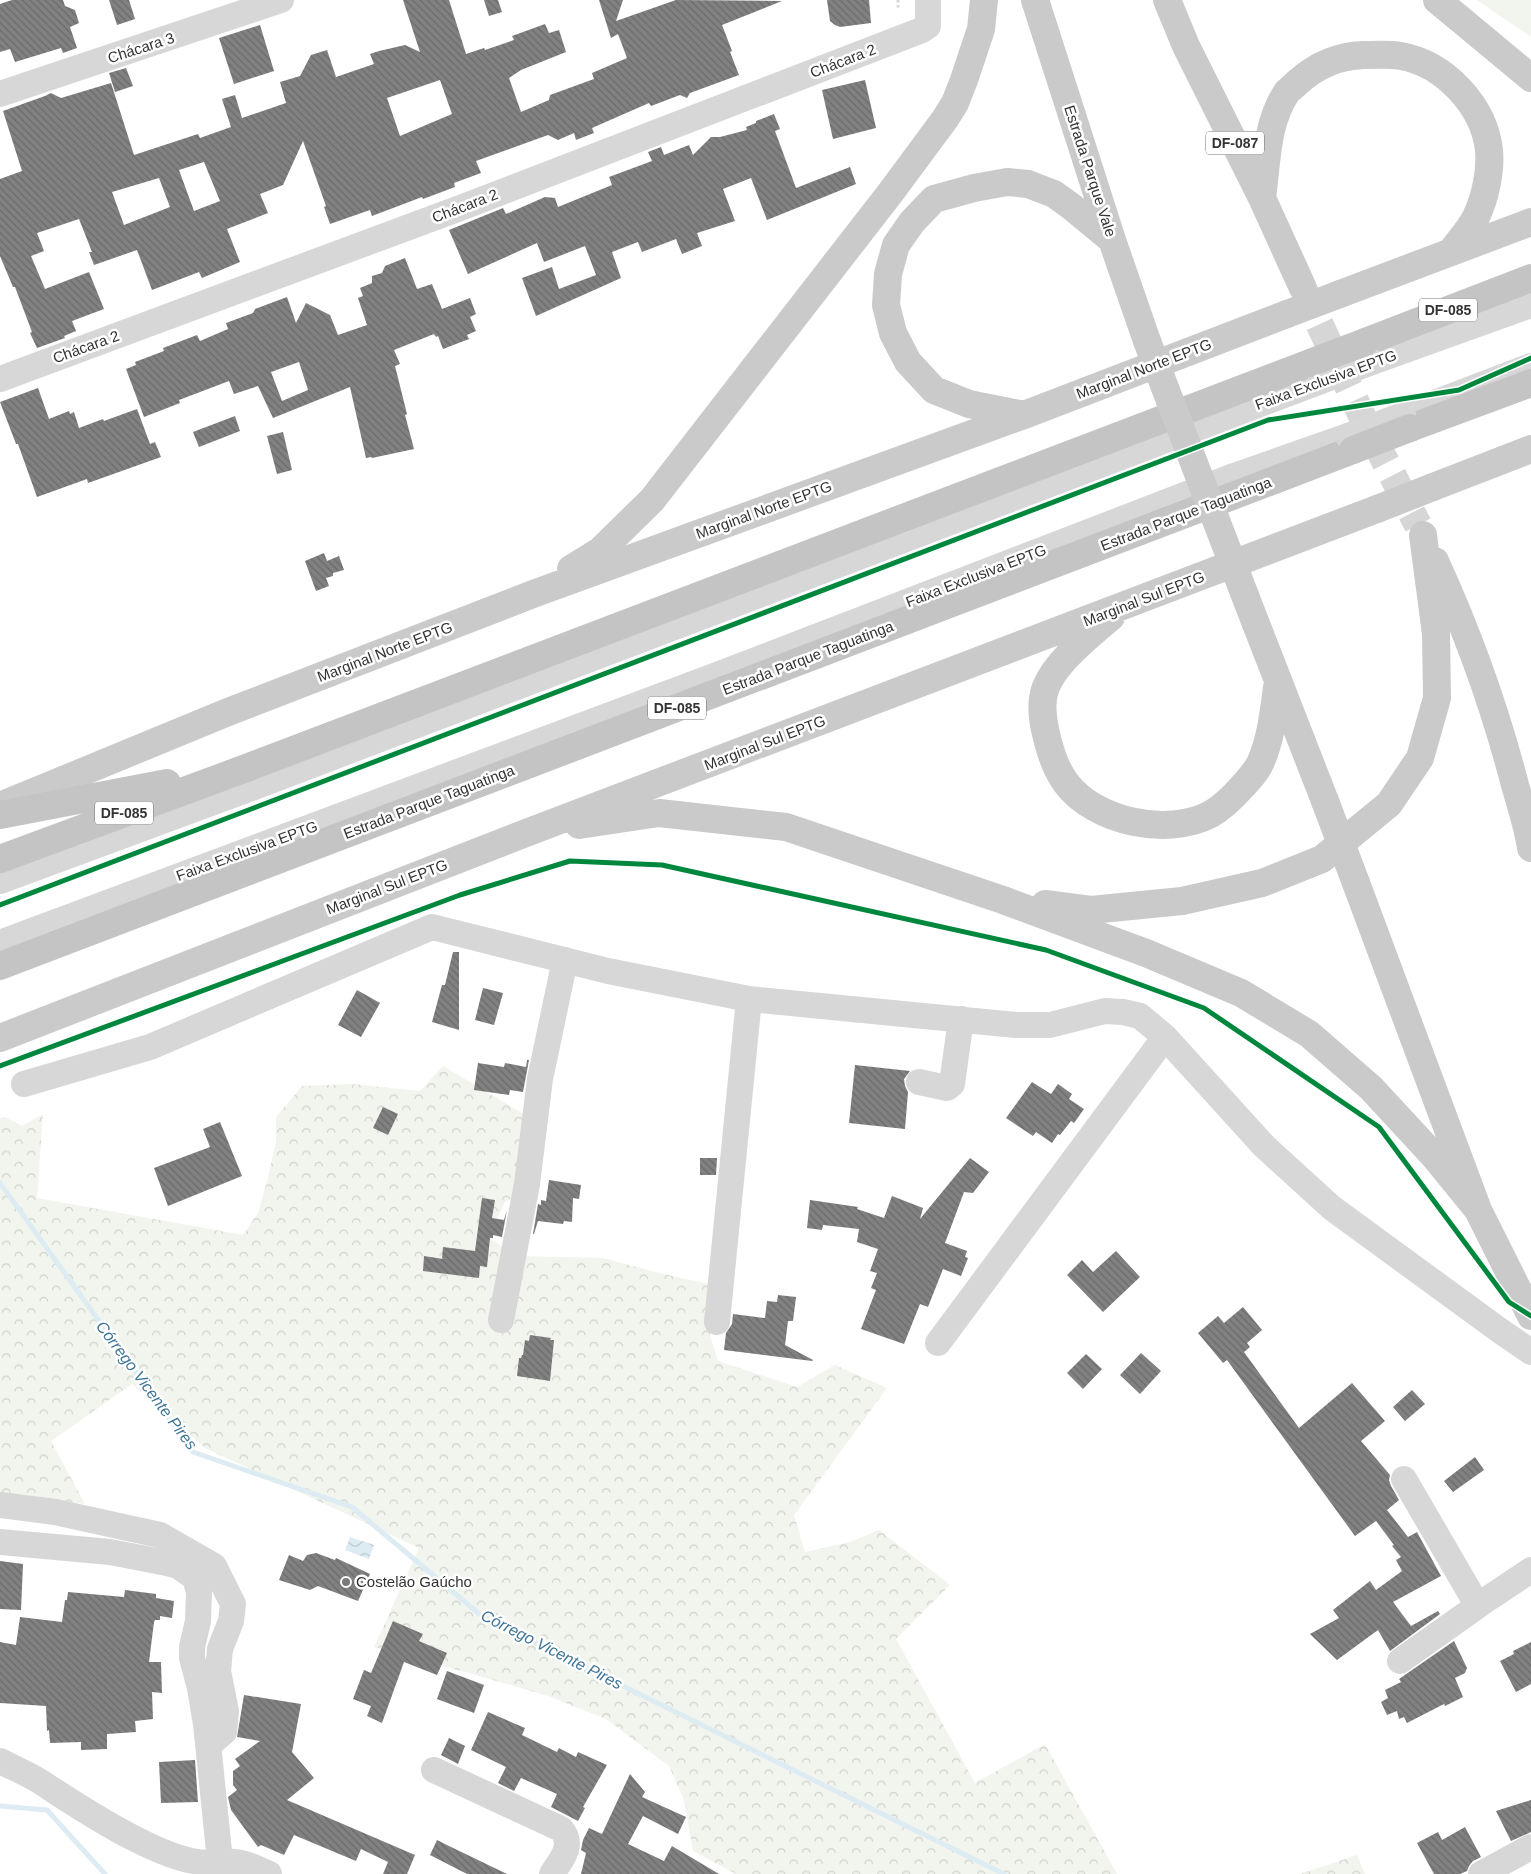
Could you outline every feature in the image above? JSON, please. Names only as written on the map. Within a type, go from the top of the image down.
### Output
[{"type":"highway","name":"DF-085","points":[[0,859],[1368,352],[1531,278]]},
{"type":"highway","name":"Estrada Parque Taguatinga","points":[[0,966],[1351,443],[1407,422],[1531,383]]},
{"type":"highway","points":[[0,815],[249,767]]},
{"type":"main road","points":[[533,594],[600,551],[652,500],[891,192],[955,103],[981,30],[984,0]]},
{"type":"main road","name":"Estrada Parque Vale","points":[[1035,0],[1112,240],[1148,342],[1325,801],[1478,1210]]},
{"type":"main road","name":"DF-087","points":[[1167,0],[1186,46],[1262,198],[1302,286]]},
{"type":"main road","points":[[1437,0],[1531,78]]},
{"type":"main road","points":[[1262,198],[1272,124],[1288,92],[1311,71],[1331,60],[1352,56],[1401,56],[1429,66],[1458,87],[1475,111],[1489,150],[1485,191],[1476,218],[1452,251]]},
{"type":"main road","points":[[1024,415],[969,404],[934,390],[908,362],[893,333],[886,305],[888,274],[896,245],[912,222],[934,199],[1007,182],[1028,184],[1054,194],[1112,240]]},
{"type":"main road","name":"Marginal Norte EPTG","points":[[0,806],[228,712],[533,594],[1024,415],[1531,222]]},
{"type":"main road","name":"Marginal Sul EPTG","points":[[0,1038],[526,833],[1121,608],[1531,449]]},
{"type":"main road","points":[[1003,900],[1091,910],[1182,901],[1262,883],[1322,859],[1389,804],[1420,758],[1437,698],[1436,634],[1421,530],[1459,615],[1476,660],[1510,766],[1531,848]]},
{"type":"main road","points":[[1121,608],[1054,672],[1044,692],[1042,708],[1052,760],[1066,784],[1091,806],[1124,821],[1157,825],[1190,821],[1211,814],[1232,798],[1253,774],[1262,759],[1269,736],[1278,681]]},
{"type":"main road","points":[[526,833],[659,813],[786,827],[1003,900],[1146,953],[1241,993],[1309,1034],[1371,1088],[1434,1156],[1478,1210],[1531,1316]]},
{"type":"street","name":"Chácara 3","points":[[0,94],[281,0]]},
{"type":"street","name":"Chácara 2","points":[[0,379],[473,203],[922,30],[928,26],[928,0]]},
{"type":"street","name":"Faixa Exclusiva EPTG","points":[[1368,352],[1531,305]]},
{"type":"street","points":[[1407,422],[1531,366]]},
{"type":"street","name":"Faixa Exclusiva EPTG","points":[[0,881],[266,782],[1315,372]]},
{"type":"street","name":"Faixa Exclusiva EPTG","points":[[0,943],[727,672],[1234,476],[1351,443]]},
{"type":"street","points":[[24,1084],[150,1047],[432,927],[608,971],[749,999],[1016,1025],[1050,1025],[1105,1012],[1123,1012],[1140,1016],[1165,1038],[1264,1146],[1332,1208],[1531,1352]]},
{"type":"street","points":[[501,1320],[527,1184],[540,1080],[565,960]]},
{"type":"street","points":[[717,1322],[749,999]]},
{"type":"street","points":[[919,1082],[946,1088],[952,1084],[961,1019]]},
{"type":"street","points":[[938,1343],[1165,1038]]},
{"type":"street","points":[[1404,1479],[1472,1596],[1478,1600],[1486,1600]]},
{"type":"street","points":[[0,1504],[55,1512],[160,1535],[214,1566],[234,1604],[231,1620],[220,1649],[218,1671],[226,1711],[224,1732],[209,1745]]},
{"type":"street","points":[[0,1542],[110,1552],[148,1559],[178,1566],[195,1578],[199,1592],[198,1621],[192,1647],[192,1658],[200,1688],[209,1745],[220,1861]]},
{"type":"street","points":[[1400,1661],[1531,1570]]},
{"type":"street","points":[[0,1761],[46,1785],[90,1817],[164,1859],[200,1867],[212,1866],[220,1861],[238,1861],[269,1874]]},
{"type":"street","points":[[434,1770],[562,1830],[566,1834],[567,1848],[552,1874]]},
{"type":"street","points":[[1481,1874],[1531,1847]]},
{"type":"path","points":[[898,0],[898,9]]},
{"type":"green space","points":[[1477,0],[1531,0],[1531,37]]},
{"type":"green space","points":[[443,1066],[525,1115],[522,1192],[504,1203],[489,1238],[517,1256],[603,1258],[714,1285],[710,1336],[718,1361],[797,1387],[835,1365],[887,1388],[794,1515],[805,1552],[850,1542],[879,1530],[950,1585],[896,1639],[975,1783],[1045,1744],[1117,1874],[736,1874],[693,1851],[684,1800],[669,1766],[606,1719],[548,1696],[374,1647],[419,1548],[205,1448],[132,1384],[51,1441],[85,1504],[0,1493],[0,1118],[5,1117],[22,1126],[43,1114],[37,1198],[243,1235],[258,1213],[268,1178],[276,1141],[276,1117],[302,1086],[351,1084],[420,1091]]},
{"type":"green space","points":[[1357,1855],[1365,1874],[1300,1874]]},
{"type":"water","points":[[350,1537],[374,1545],[369,1559],[345,1550]]},
{"type":"building","points":[[12,0],[63,0],[65,6],[75,10],[79,23],[70,27],[77,48],[63,53],[61,48],[15,62],[10,49],[0,52],[0,4]]},
{"type":"building","points":[[109,0],[129,0],[135,19],[117,25]]},
{"type":"building","points":[[403,0],[449,0],[466,54],[514,40],[512,36],[545,24],[549,33],[559,30],[566,52],[521,70],[509,78],[521,112],[549,100],[550,95],[594,79],[592,73],[627,58],[618,34],[611,38],[599,0],[623,0],[616,21],[676,0],[782,1],[722,25],[739,75],[690,93],[687,98],[680,95],[651,106],[649,103],[592,128],[594,133],[576,140],[574,133],[558,140],[548,135],[476,161],[481,173],[454,183],[455,187],[372,216],[370,210],[330,224],[324,207],[326,206],[303,141],[283,185],[260,194],[268,213],[227,229],[240,262],[202,278],[199,272],[152,290],[137,250],[94,265],[89,252],[92,252],[79,219],[37,233],[44,251],[31,256],[45,289],[89,272],[104,309],[72,321],[76,331],[64,336],[65,338],[37,348],[15,287],[13,287],[0,256],[0,179],[22,171],[3,111],[51,93],[61,98],[111,83],[134,155],[198,134],[200,138],[231,127],[222,99],[235,95],[242,118],[286,103],[280,82],[300,76],[311,55],[327,50],[336,77],[374,64],[370,54],[379,51],[405,45],[420,52]],"holes":[[[440,80],[452,114],[400,136],[387,98]],[[204,162],[220,201],[194,211],[179,170]],[[159,178],[170,207],[124,225],[112,192]]]},
{"type":"building","points":[[484,0],[498,0],[502,12],[489,16]]},
{"type":"building","points":[[827,0],[869,0],[871,23],[840,27],[835,25],[830,21]]},
{"type":"building","points":[[260,25],[274,71],[234,84],[219,38]]},
{"type":"building","points":[[126,68],[133,86],[115,92],[109,73]]},
{"type":"building","points":[[865,80],[876,128],[833,139],[822,90]]},
{"type":"building","points":[[774,114],[780,129],[775,131],[796,188],[850,167],[856,184],[767,220],[751,178],[723,189],[735,221],[697,233],[702,246],[682,254],[676,239],[642,252],[638,242],[612,252],[621,278],[536,316],[522,278],[552,267],[559,289],[596,275],[585,246],[544,262],[537,243],[468,274],[449,230],[503,208],[506,214],[545,197],[555,198],[558,207],[612,185],[609,177],[652,161],[648,152],[661,147],[664,155],[689,145],[693,155],[711,137],[720,137],[747,130],[746,127],[756,123],[756,121]]},
{"type":"building","points":[[405,258],[417,289],[432,284],[442,309],[470,298],[476,314],[470,317],[476,331],[467,335],[469,339],[443,349],[438,336],[436,337],[434,334],[394,350],[400,364],[395,366],[414,449],[366,458],[350,387],[273,418],[258,386],[234,394],[229,381],[179,400],[180,403],[144,417],[126,369],[136,365],[135,362],[164,351],[163,348],[197,335],[200,341],[228,329],[226,323],[253,313],[255,309],[287,297],[296,323],[306,303],[330,315],[338,335],[367,325],[358,298],[363,296],[360,288],[372,283],[372,276],[382,273],[385,266]],"holes":[[[299,362],[308,390],[282,401],[271,372]]]},
{"type":"building","points":[[38,388],[49,419],[69,411],[70,414],[74,412],[79,428],[137,409],[150,444],[155,442],[161,457],[88,483],[87,479],[37,497],[18,444],[16,444],[0,402]]},
{"type":"building","points":[[235,416],[240,431],[199,447],[193,432]]},
{"type":"building","points":[[283,432],[292,470],[277,474],[267,436]]},
{"type":"building","points":[[324,553],[327,561],[339,556],[344,570],[333,573],[333,576],[326,578],[329,586],[316,591],[305,561]]},
{"type":"building","points":[[453,952],[459,952],[459,1030],[432,1022],[442,985],[445,985]]},
{"type":"building","points":[[483,988],[503,993],[494,1025],[475,1020]]},
{"type":"building","points":[[357,990],[380,1003],[361,1037],[338,1025]]},
{"type":"building","points":[[527,1060],[529,1060],[523,1092],[510,1090],[509,1095],[474,1090],[478,1063],[504,1067],[505,1063],[526,1067]]},
{"type":"building","points":[[855,1065],[910,1071],[904,1079],[908,1092],[905,1129],[849,1123]]},
{"type":"building","points":[[1032,1082],[1051,1094],[1058,1084],[1072,1094],[1069,1099],[1084,1109],[1074,1123],[1071,1121],[1052,1143],[1036,1132],[1033,1136],[1006,1118]]},
{"type":"building","points":[[383,1107],[398,1114],[388,1135],[373,1128]]},
{"type":"building","points":[[220,1122],[242,1176],[168,1206],[154,1168],[210,1147],[203,1129]]},
{"type":"building","points":[[700,1158],[717,1158],[716,1175],[700,1175]]},
{"type":"building","points":[[970,1158],[989,1172],[973,1193],[964,1192],[945,1243],[967,1251],[965,1257],[968,1258],[961,1276],[943,1269],[928,1307],[920,1304],[904,1344],[861,1329],[876,1290],[871,1288],[877,1273],[870,1271],[878,1249],[857,1242],[859,1229],[823,1225],[822,1230],[807,1228],[810,1200],[858,1207],[857,1209],[884,1218],[892,1196],[923,1208],[920,1219]]},
{"type":"building","points":[[549,1180],[581,1185],[579,1199],[573,1198],[572,1222],[564,1221],[563,1224],[538,1221],[533,1234],[538,1204],[541,1205],[541,1200],[546,1201]]},
{"type":"building","points":[[482,1198],[495,1200],[492,1218],[504,1220],[507,1210],[502,1237],[493,1235],[493,1238],[490,1238],[487,1267],[480,1266],[479,1278],[423,1271],[424,1256],[443,1259],[443,1247],[475,1251]]},
{"type":"building","points":[[1116,1251],[1140,1277],[1103,1312],[1067,1275],[1082,1260],[1093,1272]]},
{"type":"building","points":[[778,1295],[796,1297],[793,1321],[788,1321],[785,1345],[813,1360],[724,1350],[726,1333],[732,1324],[733,1314],[765,1318],[767,1301],[777,1302]]},
{"type":"building","points":[[1243,1307],[1262,1330],[1247,1343],[1250,1347],[1244,1352],[1299,1428],[1352,1383],[1385,1421],[1361,1441],[1390,1475],[1391,1486],[1399,1500],[1387,1510],[1408,1537],[1417,1532],[1441,1576],[1393,1602],[1411,1626],[1438,1611],[1440,1614],[1390,1651],[1378,1630],[1337,1660],[1310,1634],[1339,1618],[1333,1610],[1370,1581],[1376,1590],[1402,1571],[1396,1560],[1401,1557],[1376,1521],[1355,1536],[1227,1360],[1223,1363],[1198,1333],[1218,1316],[1224,1323]]},
{"type":"building","points":[[530,1335],[554,1340],[550,1381],[517,1376],[519,1358],[523,1355],[525,1340],[529,1341]]},
{"type":"building","points":[[1141,1353],[1161,1371],[1140,1394],[1120,1375]]},
{"type":"building","points":[[1086,1354],[1102,1369],[1083,1389],[1067,1373]]},
{"type":"building","points":[[1412,1390],[1425,1404],[1405,1421],[1393,1407]]},
{"type":"building","points":[[1475,1457],[1484,1470],[1453,1492],[1444,1481]]},
{"type":"building","points":[[316,1553],[335,1560],[336,1558],[370,1574],[358,1601],[318,1586],[310,1590],[279,1580],[289,1555],[303,1561],[307,1555]]},
{"type":"building","points":[[0,1561],[23,1564],[21,1610],[0,1609]]},
{"type":"building","points":[[125,1590],[156,1594],[156,1598],[174,1601],[172,1618],[160,1616],[160,1620],[155,1620],[154,1622],[149,1662],[161,1662],[162,1693],[152,1692],[153,1719],[135,1721],[136,1732],[107,1734],[107,1749],[81,1750],[81,1742],[50,1743],[49,1730],[47,1731],[46,1706],[0,1703],[0,1642],[16,1645],[20,1617],[62,1622],[68,1592],[124,1597]]},
{"type":"building","points":[[393,1621],[423,1634],[419,1641],[447,1653],[437,1675],[404,1662],[382,1723],[367,1716],[371,1706],[353,1699],[364,1670],[371,1673]]},
{"type":"building","points":[[1454,1641],[1467,1668],[1465,1673],[1455,1678],[1463,1697],[1445,1706],[1444,1704],[1407,1723],[1404,1717],[1399,1719],[1397,1711],[1387,1715],[1381,1702],[1388,1698],[1385,1690],[1401,1682],[1399,1679]]},
{"type":"building","points":[[1531,1642],[1531,1684],[1516,1692],[1500,1661],[1514,1654],[1513,1651]]},
{"type":"building","points":[[447,1671],[484,1685],[474,1713],[437,1699]]},
{"type":"building","points":[[244,1695],[301,1704],[292,1752],[314,1778],[287,1800],[415,1855],[407,1874],[383,1874],[388,1862],[361,1849],[356,1861],[294,1835],[284,1855],[261,1845],[258,1847],[231,1810],[228,1797],[237,1790],[233,1785],[233,1771],[240,1766],[235,1759],[260,1741],[237,1737]]},
{"type":"building","points":[[488,1712],[525,1728],[522,1735],[557,1752],[559,1748],[576,1757],[578,1752],[607,1765],[583,1807],[585,1808],[578,1821],[551,1807],[557,1794],[521,1778],[514,1791],[498,1783],[506,1767],[471,1750]]},
{"type":"building","points":[[449,1738],[465,1746],[458,1764],[441,1755]]},
{"type":"building","points":[[195,1760],[198,1802],[161,1803],[159,1762]]},
{"type":"building","points":[[630,1774],[645,1792],[642,1797],[686,1817],[678,1834],[643,1816],[628,1844],[664,1861],[672,1846],[719,1874],[581,1874],[586,1853],[581,1850],[583,1840],[589,1828],[602,1834]]},
{"type":"building","points":[[1531,1800],[1531,1832],[1511,1841],[1496,1811]]},
{"type":"building","points":[[1465,1827],[1481,1857],[1473,1861],[1467,1871],[1460,1874],[1434,1874],[1417,1843],[1438,1832],[1442,1840]]},
{"type":"building","points":[[437,1840],[507,1874],[467,1874],[430,1855]]},
{"type":"waterway","name":"Córrego Vicente Pires","points":[[0,1183],[193,1452],[352,1507],[483,1617],[1004,1874]]},
{"type":"waterway","points":[[0,1806],[47,1810],[105,1874]]},
{"type":"tunnel","points":[[1302,286],[1362,416],[1418,525]]},
{"type":"cycle path","points":[[0,905],[1268,420],[1459,390],[1531,358]]},
{"type":"cycle path","points":[[0,1066],[460,895],[570,861],[662,865],[1046,950],[1204,1008],[1379,1127],[1509,1302],[1531,1316]]},
{"type":"place","name":"Costelão Gaúcho","points":[[346,1582]]}]
